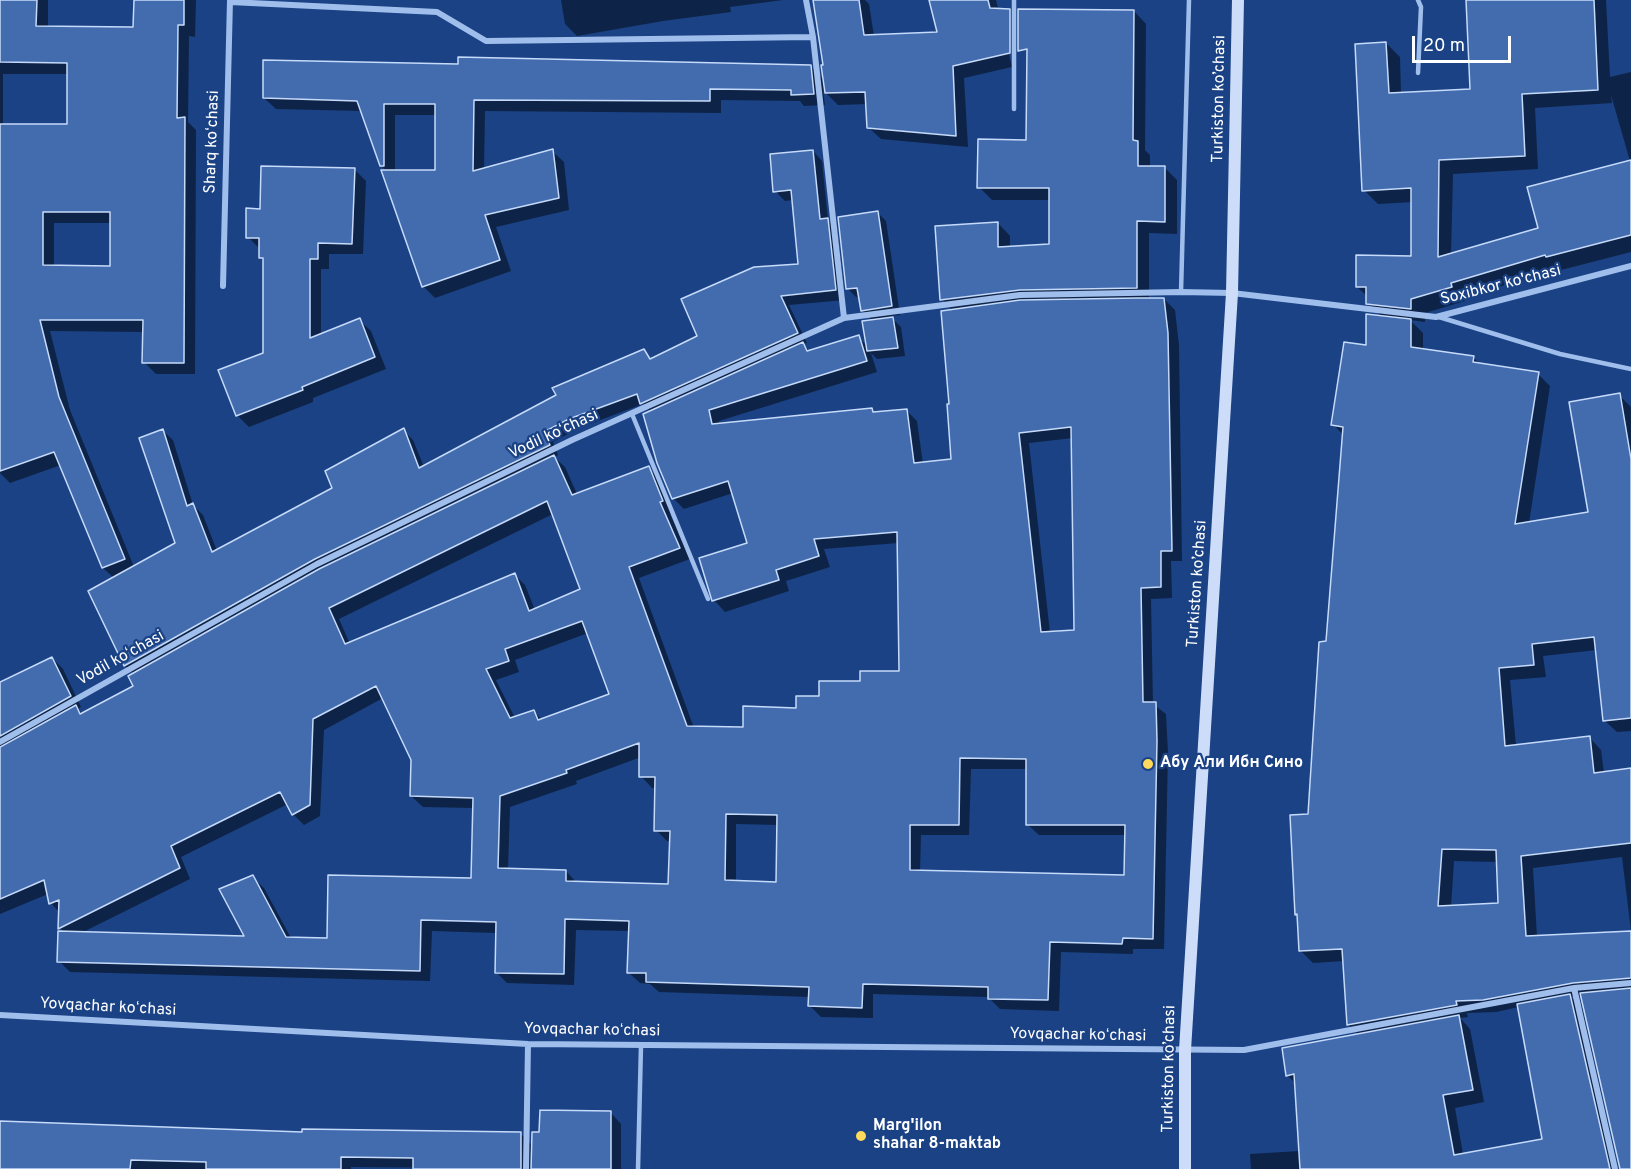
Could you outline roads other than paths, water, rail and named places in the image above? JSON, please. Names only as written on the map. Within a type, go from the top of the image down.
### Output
[{"type":"main road","name":"Turkiston ko’chasi","points":[[1185,1169],[1185,1050],[1232,293],[1238,0]]},
{"type":"street","points":[[806,0],[813,38],[844,318]]},
{"type":"street","points":[[230,1],[436,12],[486,41],[813,38]]},
{"type":"street","name":"Sharq koʻchasi","points":[[223,286],[230,1]]},
{"type":"street","name":"Soxibkor ko'chasi","points":[[1181,292],[1232,293],[1436,317],[1631,266]]},
{"type":"street","name":"Vodil koʻchasi","points":[[0,742],[317,564],[572,440],[844,318],[1020,295],[1181,292]]},
{"type":"street","name":"Yovqachar koʻchasi","points":[[0,1015],[528,1044],[1244,1050],[1574,988],[1631,983]]},
{"type":"street","points":[[1574,988],[1615,1169]]},
{"type":"street","points":[[526,1169],[528,1044]]},
{"type":"lane","points":[[1014,0],[1014,109]]},
{"type":"lane","points":[[1181,292],[1189,0]]},
{"type":"lane","points":[[1418,0],[1421,7],[1418,73]]},
{"type":"lane","points":[[1436,317],[1560,354],[1631,369]]},
{"type":"lane","points":[[632,414],[708,599]]},
{"type":"lane","points":[[638,1169],[641,1045]]},
{"type":"place","name":"Абу Али Ибн Сино","points":[[1148,764]]},
{"type":"place","name":"Marg'ilon shahar 8-maktab","points":[[861,1136]]}]
